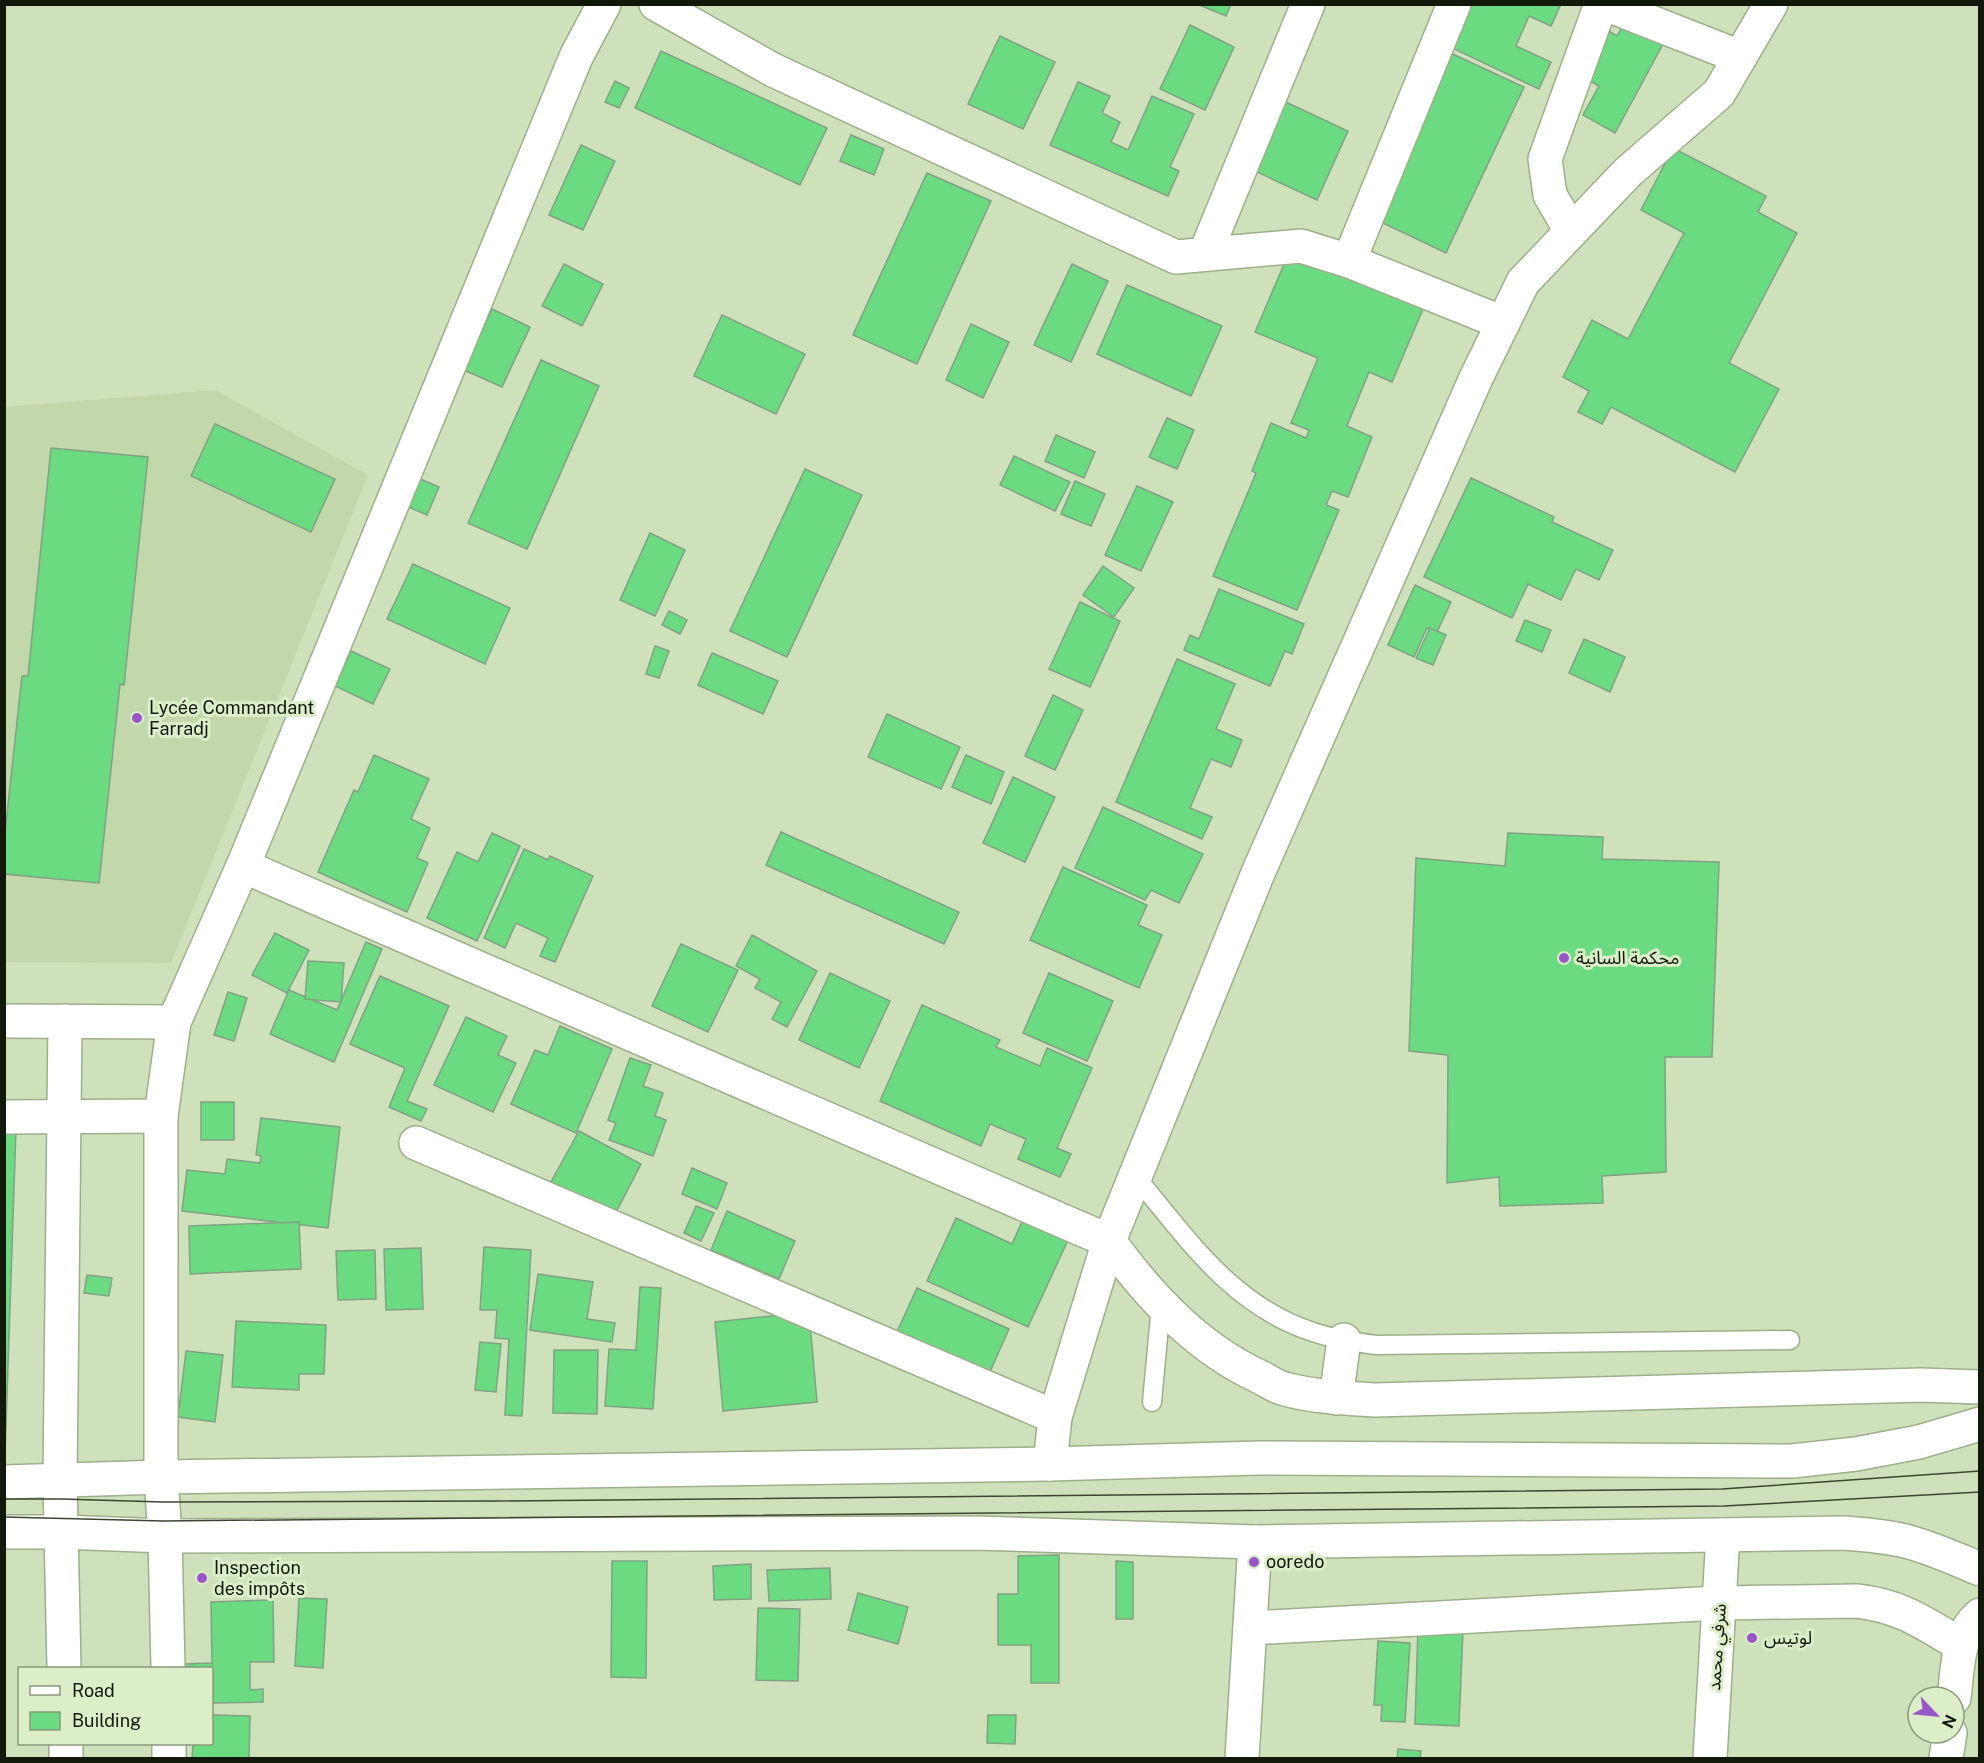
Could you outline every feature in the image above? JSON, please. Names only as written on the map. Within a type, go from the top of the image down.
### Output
[{"type":"street","points":[[168,1667],[165,1536],[161,1478],[161,1116],[174,1022],[243,866],[576,57],[604,4]]},
{"type":"street","points":[[656,4],[773,70],[1176,257],[1301,246],[1349,261],[1503,323]]},
{"type":"street","points":[[1205,254],[1308,4]]},
{"type":"street","points":[[1349,261],[1454,4]]},
{"type":"street","points":[[1571,231],[1550,195],[1545,159],[1603,4],[1740,57]]},
{"type":"street","points":[[1050,1464],[1054,1417],[1109,1241],[1135,1176],[1258,873],[1476,378],[1523,282],[1628,172],[1719,93],[1771,4]]},
{"type":"street","points":[[243,866],[1109,1241],[1161,1305],[1199,1339],[1240,1368],[1283,1389],[1336,1398],[1375,1400],[1921,1386],[1980,1387]]},
{"type":"street","points":[[4,1020],[174,1022]]},
{"type":"street","points":[[64,1667],[60,1481],[65,1021]]},
{"type":"street","points":[[4,1117],[161,1116]]},
{"type":"street","points":[[416,1143],[1054,1417]]},
{"type":"street","points":[[1336,1398],[1344,1340]]},
{"type":"street","points":[[4,1482],[1050,1464],[1259,1458],[1792,1461],[1856,1454],[1919,1442],[1980,1424]]},
{"type":"street","points":[[4,1532],[165,1536],[976,1533],[1255,1542],[1845,1533],[1881,1536],[1908,1542],[1980,1569]]},
{"type":"street","name":"شرفي محمد","points":[[1710,1758],[1723,1535]]},
{"type":"street","points":[[1242,1758],[1255,1542]]},
{"type":"street","points":[[1250,1628],[1719,1603],[1857,1601],[1875,1603],[1903,1612],[1960,1645]]},
{"type":"street","points":[[1955,1685],[1960,1645],[1967,1628],[1980,1615]]},
{"type":"lane","points":[[1135,1176],[1215,1271],[1246,1298],[1278,1317],[1312,1332],[1376,1345],[1790,1340]]},
{"type":"lane","points":[[1152,1402],[1161,1305]]},
{"type":"shaded area","name":"Lycée Commandant Farradj","points":[[215,390],[368,475],[171,963],[5,962],[5,407]]},
{"type":"building","points":[[1197,4],[1231,4],[1226,16]]},
{"type":"building","points":[[1472,4],[1561,4],[1551,26],[1529,16],[1516,46],[1551,62],[1539,89],[1452,48]]},
{"type":"building","points":[[1630,12],[1669,33],[1615,133],[1583,115],[1599,86],[1575,73],[1600,26],[1617,36]]},
{"type":"building","points":[[1190,25],[1234,47],[1205,110],[1160,89]]},
{"type":"building","points":[[1000,36],[1055,62],[1023,129],[968,104]]},
{"type":"building","points":[[1442,49],[1524,87],[1446,253],[1368,216]]},
{"type":"building","points":[[661,51],[827,128],[800,185],[635,108]]},
{"type":"building","points":[[615,81],[629,88],[619,108],[605,102]]},
{"type":"building","points":[[1078,82],[1110,96],[1102,113],[1120,122],[1111,142],[1128,150],[1152,96],[1194,114],[1170,167],[1179,171],[1168,196],[1050,145]]},
{"type":"building","points":[[1275,97],[1348,131],[1317,200],[1244,166]]},
{"type":"building","points":[[851,135],[884,149],[874,175],[840,161]]},
{"type":"building","points":[[581,145],[615,161],[583,230],[549,215]]},
{"type":"building","points":[[1673,148],[1766,196],[1758,212],[1797,233],[1729,363],[1779,389],[1735,472],[1611,407],[1602,424],[1578,412],[1589,391],[1563,377],[1592,320],[1628,339],[1684,233],[1641,210]]},
{"type":"building","points":[[927,173],[991,201],[917,364],[853,335]]},
{"type":"building","points":[[1288,255],[1426,302],[1392,382],[1369,372],[1347,426],[1372,437],[1348,497],[1332,491],[1326,505],[1339,510],[1297,610],[1213,576],[1256,473],[1252,471],[1271,423],[1306,438],[1309,430],[1291,423],[1318,358],[1255,332]]},
{"type":"building","points":[[564,264],[603,284],[582,326],[542,306]]},
{"type":"building","points":[[1072,264],[1108,281],[1071,362],[1034,345]]},
{"type":"building","points":[[1127,285],[1222,326],[1191,396],[1097,354]]},
{"type":"building","points":[[492,309],[530,327],[502,387],[464,370]]},
{"type":"building","points":[[722,315],[805,354],[776,414],[694,376]]},
{"type":"building","points":[[971,324],[1009,342],[983,398],[946,380]]},
{"type":"building","points":[[541,360],[599,386],[527,549],[468,523]]},
{"type":"building","points":[[1167,418],[1194,430],[1177,469],[1149,457]]},
{"type":"building","points":[[215,424],[335,479],[311,532],[191,476]]},
{"type":"building","points":[[1056,435],[1095,452],[1084,478],[1045,461]]},
{"type":"building","points":[[51,448],[148,457],[124,685],[120,684],[99,883],[4,874],[4,842],[22,676],[28,676]]},
{"type":"building","points":[[1014,456],[1070,482],[1055,511],[1000,485]]},
{"type":"building","points":[[805,469],[862,495],[787,657],[730,631]]},
{"type":"building","points":[[418,478],[439,487],[427,515],[406,506]]},
{"type":"building","points":[[1471,478],[1554,517],[1552,522],[1613,550],[1599,580],[1576,569],[1561,600],[1528,584],[1512,618],[1424,577]]},
{"type":"building","points":[[1075,481],[1105,494],[1091,526],[1061,514]]},
{"type":"building","points":[[1137,486],[1173,502],[1141,571],[1105,555]]},
{"type":"building","points":[[650,533],[685,550],[655,616],[620,600]]},
{"type":"building","points":[[413,564],[510,608],[485,664],[387,619]]},
{"type":"building","points":[[1103,566],[1134,588],[1114,617],[1083,595]]},
{"type":"building","points":[[1415,585],[1451,602],[1437,632],[1427,628],[1414,657],[1388,645]]},
{"type":"building","points":[[1219,589],[1304,624],[1292,654],[1285,651],[1270,686],[1184,650],[1190,635],[1199,639]]},
{"type":"building","points":[[1080,602],[1120,621],[1090,687],[1049,669]]},
{"type":"building","points":[[669,611],[687,620],[680,634],[662,625]]},
{"type":"building","points":[[1525,620],[1551,630],[1542,652],[1516,641]]},
{"type":"building","points":[[1430,628],[1446,635],[1433,665],[1416,658]]},
{"type":"building","points":[[1584,639],[1625,657],[1610,692],[1569,673]]},
{"type":"building","points":[[655,646],[669,651],[659,678],[646,674]]},
{"type":"building","points":[[351,651],[390,669],[373,704],[335,686]]},
{"type":"building","points":[[712,653],[778,681],[763,714],[698,685]]},
{"type":"building","points":[[1177,659],[1235,684],[1216,729],[1242,740],[1231,767],[1211,759],[1190,808],[1212,817],[1202,839],[1116,802]]},
{"type":"building","points":[[1053,695],[1083,710],[1055,770],[1025,756]]},
{"type":"building","points":[[887,714],[960,747],[941,789],[868,757]]},
{"type":"building","points":[[374,755],[429,779],[411,819],[430,828],[417,858],[428,863],[407,912],[318,872],[354,790],[358,792]]},
{"type":"building","points":[[966,755],[1004,772],[991,804],[952,787]]},
{"type":"building","points":[[1013,777],[1055,797],[1025,862],[983,843]]},
{"type":"building","points":[[1103,807],[1203,854],[1179,903],[1151,890],[1145,900],[1075,868]]},
{"type":"building","points":[[781,832],[959,912],[944,944],[766,865]]},
{"type":"building","points":[[492,833],[520,846],[477,941],[427,918],[457,852],[478,862]]},
{"type":"building","name":"محكمة السانية","points":[[1508,833],[1603,837],[1602,859],[1719,862],[1712,1057],[1665,1057],[1666,1172],[1602,1176],[1603,1203],[1500,1206],[1499,1177],[1447,1183],[1448,1055],[1409,1051],[1416,858],[1505,866]]},
{"type":"building","points":[[524,849],[548,860],[550,856],[593,876],[555,962],[540,956],[548,938],[516,923],[505,948],[484,938]]},
{"type":"building","points":[[1063,867],[1147,905],[1138,925],[1162,935],[1139,988],[1030,940]]},
{"type":"building","points":[[275,933],[309,950],[287,993],[252,975]]},
{"type":"building","points":[[752,935],[817,971],[787,1027],[772,1019],[781,1002],[755,988],[760,979],[736,966]]},
{"type":"building","points":[[366,942],[382,949],[334,1062],[270,1034],[289,990],[337,1010]]},
{"type":"building","points":[[681,944],[738,970],[708,1032],[652,1006]]},
{"type":"building","points":[[308,961],[344,963],[341,1002],[305,999]]},
{"type":"building","points":[[830,973],[890,1001],[859,1068],[799,1040]]},
{"type":"building","points":[[1049,973],[1113,1001],[1087,1061],[1023,1033]]},
{"type":"building","points":[[380,976],[449,1006],[407,1101],[427,1109],[421,1121],[389,1107],[405,1068],[350,1044]]},
{"type":"building","points":[[228,992],[247,998],[234,1041],[214,1035]]},
{"type":"building","points":[[922,1005],[1000,1040],[996,1047],[1040,1066],[1047,1048],[1092,1068],[1057,1148],[1071,1154],[1060,1177],[1018,1159],[1026,1139],[990,1124],[981,1146],[880,1101]]},
{"type":"building","points":[[466,1017],[507,1036],[498,1055],[516,1063],[493,1112],[434,1085]]},
{"type":"building","points":[[560,1026],[612,1049],[576,1133],[511,1104],[535,1050],[548,1055]]},
{"type":"building","points":[[630,1058],[651,1065],[643,1086],[663,1093],[655,1116],[666,1120],[653,1156],[609,1140],[616,1123],[608,1120]]},
{"type":"building","points":[[201,1102],[234,1102],[234,1140],[201,1140]]},
{"type":"building","points":[[261,1118],[340,1127],[328,1228],[182,1211],[187,1170],[225,1174],[227,1159],[260,1163],[261,1156],[256,1155]]},
{"type":"building","points":[[4,1128],[16,1128],[5,1456],[4,1456]]},
{"type":"building","points":[[579,1131],[641,1164],[614,1216],[551,1182]]},
{"type":"building","points":[[692,1168],[727,1183],[717,1209],[682,1194]]},
{"type":"building","points":[[696,1206],[714,1213],[701,1241],[684,1233]]},
{"type":"building","points":[[727,1211],[795,1241],[779,1279],[711,1250]]},
{"type":"building","points":[[1024,1217],[1069,1238],[1028,1327],[927,1281],[956,1218],[1012,1244]]},
{"type":"building","points":[[299,1222],[301,1269],[190,1274],[189,1226]]},
{"type":"building","points":[[484,1247],[531,1250],[522,1416],[505,1415],[509,1339],[495,1338],[497,1310],[480,1310]]},
{"type":"building","points":[[421,1248],[423,1309],[386,1310],[384,1249]]},
{"type":"building","points":[[375,1250],[376,1299],[338,1300],[336,1251]]},
{"type":"building","points":[[538,1274],[593,1282],[587,1319],[615,1323],[612,1342],[530,1330]]},
{"type":"building","points":[[87,1275],[112,1278],[109,1296],[84,1293]]},
{"type":"building","points":[[640,1287],[661,1288],[653,1409],[605,1406],[609,1349],[636,1350]]},
{"type":"building","points":[[917,1288],[1009,1329],[989,1374],[897,1332]]},
{"type":"building","points":[[809,1312],[817,1402],[723,1411],[715,1322]]},
{"type":"building","points":[[236,1321],[326,1325],[324,1374],[299,1374],[299,1390],[232,1387]]},
{"type":"building","points":[[480,1342],[501,1344],[496,1392],[475,1390]]},
{"type":"building","points":[[554,1350],[598,1350],[597,1414],[553,1413]]},
{"type":"building","points":[[186,1351],[223,1355],[215,1422],[178,1417]]},
{"type":"building","points":[[1059,1555],[1059,1683],[1031,1683],[1031,1645],[998,1645],[998,1594],[1018,1594],[1018,1556]]},
{"type":"building","points":[[612,1561],[647,1561],[646,1678],[611,1677]]},
{"type":"building","points":[[1116,1561],[1133,1562],[1133,1619],[1116,1619]]},
{"type":"building","points":[[751,1564],[751,1599],[714,1600],[713,1566]]},
{"type":"building","points":[[830,1568],[831,1599],[769,1601],[767,1570]]},
{"type":"building","points":[[858,1593],[908,1607],[898,1644],[848,1630]]},
{"type":"building","points":[[299,1598],[327,1599],[323,1668],[295,1666]]},
{"type":"building","points":[[273,1600],[274,1662],[250,1662],[250,1690],[263,1689],[263,1702],[213,1703],[213,1667],[185,1667],[185,1664],[212,1663],[211,1602]]},
{"type":"building","points":[[758,1608],[800,1609],[798,1681],[756,1680]]},
{"type":"building","points":[[1418,1628],[1463,1630],[1459,1726],[1415,1724]]},
{"type":"building","points":[[1378,1641],[1410,1643],[1405,1722],[1381,1721],[1382,1705],[1374,1705]]},
{"type":"building","points":[[213,1715],[250,1716],[249,1758],[192,1758],[193,1745],[213,1745]]},
{"type":"building","points":[[988,1715],[1016,1715],[1015,1744],[987,1743]]},
{"type":"building","points":[[1398,1749],[1421,1751],[1420,1758],[1397,1758]]},
{"type":"tram line","points":[[4,1499],[163,1502],[496,1501],[1722,1489],[1980,1471]]},
{"type":"tram line","points":[[4,1517],[164,1521],[1724,1506],[1980,1492]]},
{"type":"place","name":"Lycée Commandant Farradj","points":[[137,718]]},
{"type":"place","name":"محكمة السانية","points":[[1564,958]]},
{"type":"place","name":"ooredo","points":[[1254,1562]]},
{"type":"place","name":"Inspection des impôts","points":[[202,1578]]},
{"type":"place","name":"لوتيس","points":[[1752,1638]]}]
